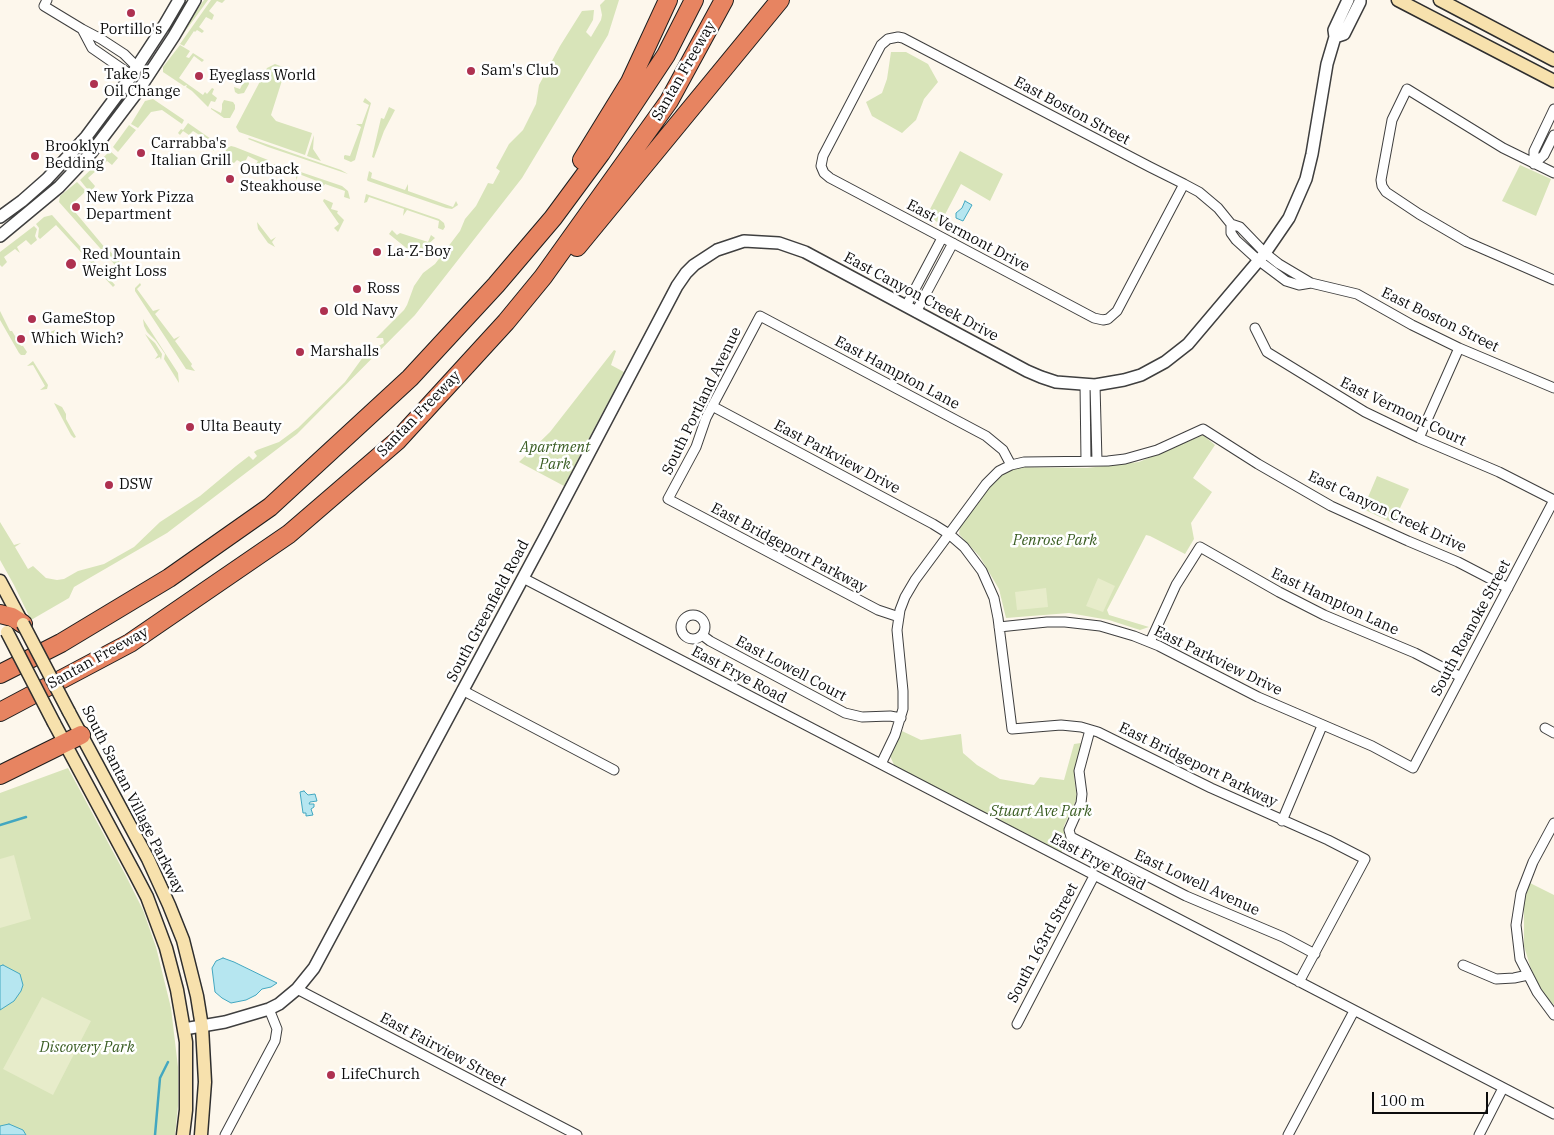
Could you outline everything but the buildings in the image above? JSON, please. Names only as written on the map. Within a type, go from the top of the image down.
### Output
[{"type":"highway","points":[[496,285],[594,142],[630,82],[668,0]]},
{"type":"highway","name":"Santan Freeway","points":[[0,674],[61,643],[169,578],[270,506],[410,378],[496,285],[553,218],[601,153],[666,55],[694,0]]},
{"type":"highway","name":"Santan Freeway","points":[[0,712],[130,643],[289,534],[397,441],[506,322],[543,277],[669,101],[724,0]]},
{"type":"highway","points":[[543,277],[579,246],[780,0]]},
{"type":"highway","points":[[0,614],[12,617],[23,624]]},
{"type":"highway","points":[[0,775],[82,735]]},
{"type":"main road","points":[[1398,0],[1554,80]]},
{"type":"main road","points":[[1440,0],[1554,60]]},
{"type":"main road","name":"South Santan Village Parkway","points":[[0,581],[148,859],[183,940],[202,1027],[205,1082],[202,1135]]},
{"type":"main road","points":[[0,619],[123,849],[150,904],[162,934],[172,967],[184,1029],[187,1082],[183,1135]]},
{"type":"street","points":[[0,217],[22,201],[65,161],[100,120],[180,0]]},
{"type":"street","points":[[0,236],[58,187],[91,153],[138,91],[195,0]]},
{"type":"street","name":"East Canyon Creek Drive","points":[[744,240],[779,243],[798,249],[1027,371],[1056,382],[1090,385],[1124,380],[1141,375],[1165,362],[1188,344],[1262,256],[1289,218],[1306,179],[1327,64],[1335,37],[1334,30],[1348,0]]},
{"type":"street","points":[[1335,37],[1344,34],[1360,0]]},
{"type":"street","points":[[46,3],[82,29],[92,48],[134,71]]},
{"type":"street","name":"East Boston Street","points":[[821,166],[823,156],[879,50],[891,37],[903,38],[1184,184],[1208,199],[1231,224],[1231,234],[1262,256],[1286,281],[1299,285],[1311,284],[1361,295],[1412,325],[1459,348],[1554,388]]},
{"type":"street","points":[[1554,173],[1480,135],[1407,89],[1390,126],[1382,178],[1384,189],[1388,195],[1419,214],[1467,242],[1554,280]]},
{"type":"street","points":[[1534,164],[1534,151],[1554,109]]},
{"type":"street","points":[[1534,164],[1544,155],[1554,135]]},
{"type":"street","name":"East Vermont Drive","points":[[821,166],[830,178],[1094,318],[1103,320],[1108,319],[1117,311],[1184,184]]},
{"type":"street","points":[[911,309],[942,238]]},
{"type":"street","name":"South Greenfield Road","points":[[184,1029],[238,1019],[269,1009],[279,1004],[298,989],[308,977],[523,578],[677,286],[686,273],[702,259],[718,250],[744,240]]},
{"type":"street","points":[[911,309],[953,243]]},
{"type":"street","name":"South Portland Avenue","points":[[668,499],[696,447],[712,406],[760,316]]},
{"type":"street","name":"East Hampton Lane","points":[[760,316],[990,438],[1003,450],[1012,465]]},
{"type":"street","name":"East Vermont Court","points":[[1255,328],[1267,352],[1364,412],[1419,438],[1500,472],[1554,500]]},
{"type":"street","points":[[1419,438],[1459,348]]},
{"type":"street","points":[[880,764],[895,736],[901,718],[903,691],[898,637],[899,616],[911,585],[989,480],[1000,471],[1024,462],[1097,461],[1090,385]]},
{"type":"street","points":[[1086,461],[1090,385]]},
{"type":"street","name":"East Parkview Drive","points":[[712,406],[933,524],[949,534],[968,551],[982,571],[994,598],[1012,730]]},
{"type":"street","name":"East Canyon Creek Drive","points":[[1097,461],[1124,459],[1157,450],[1203,429],[1258,464],[1331,506],[1458,562],[1508,588]]},
{"type":"street","name":"East Bridgeport Parkway","points":[[668,499],[878,610],[899,616]]},
{"type":"street","name":"South Roanoke Street","points":[[1413,768],[1554,500]]},
{"type":"street","name":"East Hampton Lane","points":[[1150,642],[1176,585],[1200,547],[1279,592],[1420,656],[1461,677]]},
{"type":"street","name":"East Frye Road","points":[[523,578],[1554,1114]]},
{"type":"street","name":"East Parkview Drive","points":[[999,627],[1047,622],[1082,624],[1117,630],[1150,642],[1258,697],[1372,746],[1413,768]]},
{"type":"street","name":"East Lowell Court","points":[[702,635],[710,642],[845,713],[862,718],[890,716],[901,718]]},
{"type":"street","points":[[462,690],[614,770]]},
{"type":"street","name":"East Bridgeport Parkway","points":[[1012,730],[1052,725],[1071,726],[1112,738],[1212,788],[1328,840],[1365,859],[1315,954]]},
{"type":"street","points":[[1282,821],[1322,726]]},
{"type":"street","points":[[1545,728],[1554,733]]},
{"type":"street","name":"East Lowell Avenue","points":[[1090,730],[1079,771],[1082,794],[1081,803],[1069,828],[1073,839],[1186,896],[1283,937],[1315,954]]},
{"type":"street","points":[[1554,823],[1533,862],[1521,893],[1516,925],[1520,959],[1537,992],[1554,1015]]},
{"type":"street","name":"South 163rd Street","points":[[1016,1024],[1094,876]]},
{"type":"street","points":[[1299,982],[1315,954]]},
{"type":"street","points":[[1463,965],[1496,979],[1528,975]]},
{"type":"street","name":"East Fairview Street","points":[[298,989],[576,1135]]},
{"type":"street","points":[[225,1135],[275,1041],[277,1029],[269,1009]]},
{"type":"street","points":[[1288,1135],[1354,1011]]},
{"type":"street","points":[[1479,1135],[1503,1088]]},
{"type":"green space","points":[[204,0],[208,0],[165,59],[190,20]]},
{"type":"green space","points":[[211,0],[225,0],[222,3],[217,1],[209,11],[214,15],[212,20],[206,17],[199,27],[204,31],[202,33],[197,30],[194,31],[184,46],[180,44]]},
{"type":"green space","points":[[605,0],[619,0],[608,35],[522,178],[415,315],[297,434],[167,533],[74,587],[69,598],[31,620],[0,560],[0,522],[14,545],[21,543],[15,547],[28,569],[33,566],[46,578],[64,579],[78,571],[104,564],[134,547],[160,522],[200,496],[249,456],[253,460],[257,456],[254,452],[279,442],[298,428],[345,382],[366,353],[384,343],[383,338],[376,338],[404,310],[414,286],[423,273],[435,264],[460,231],[465,219],[476,206],[488,183],[493,184],[500,171],[496,168],[509,144],[523,130],[536,104],[539,85],[582,11],[594,10],[593,20],[586,32],[591,37],[601,20],[600,5]]},
{"type":"green space","points":[[180,45],[190,51],[186,57],[189,58],[193,53],[204,60],[202,62],[194,56],[179,78],[203,95],[205,92],[207,94],[212,88],[214,89],[212,94],[217,98],[215,102],[211,101],[208,107],[186,87],[187,85],[184,86],[163,72],[163,67]]},
{"type":"green space","points":[[891,52],[906,52],[928,64],[938,82],[924,99],[916,120],[902,133],[872,116],[866,102],[882,93],[887,79]]},
{"type":"green space","points":[[275,64],[283,67],[285,71],[271,115],[276,121],[312,133],[305,155],[239,132],[236,127],[267,68]]},
{"type":"green space","points":[[242,74],[248,77],[249,84],[244,93],[238,94],[235,92],[234,87],[240,89],[244,81],[239,78]]},
{"type":"green space","points":[[365,98],[371,103],[355,160],[351,162],[344,159],[344,156],[350,156],[361,127],[356,124],[362,124],[369,105],[363,102]]},
{"type":"green space","points":[[153,99],[184,120],[182,124],[162,110],[151,112],[138,128],[131,124],[145,101]]},
{"type":"green space","points":[[224,100],[233,102],[235,105],[230,118],[224,118],[211,109],[221,113]]},
{"type":"green space","points":[[389,107],[395,110],[384,131],[374,158],[372,157],[381,118],[384,119]]},
{"type":"green space","points":[[188,123],[211,139],[215,147],[214,151],[208,147],[211,141],[203,136],[198,141],[201,136],[193,131],[189,135],[183,131],[180,135],[178,133]]},
{"type":"green space","points":[[129,125],[136,130],[118,152],[113,147]]},
{"type":"green space","points":[[314,135],[313,149],[321,161],[307,156]]},
{"type":"green space","points":[[249,138],[341,170],[348,174],[268,147]]},
{"type":"green space","points":[[231,146],[268,160],[263,167],[256,164],[258,161],[248,156],[244,164],[237,160],[234,163],[226,160],[223,164],[220,163],[227,148]]},
{"type":"green space","points":[[110,151],[118,158],[112,165],[107,161],[88,178],[95,186],[92,191],[88,190],[80,180]]},
{"type":"green space","points":[[960,151],[1003,174],[990,201],[961,184],[940,224],[927,215]]},
{"type":"green space","points":[[274,164],[342,186],[348,191],[350,199],[344,197],[345,191],[325,184],[321,190],[322,183],[299,174],[296,180],[296,174],[279,167],[276,174],[271,171]]},
{"type":"green space","points":[[1520,165],[1551,179],[1536,216],[1502,201]]},
{"type":"green space","points":[[369,171],[372,173],[371,178],[405,190],[408,184],[408,191],[453,207],[456,201],[458,205],[452,209],[446,208],[368,181]]},
{"type":"green space","points":[[77,182],[86,191],[70,206],[106,249],[125,268],[123,274],[59,202],[60,196]]},
{"type":"green space","points":[[366,194],[439,219],[444,223],[445,227],[443,230],[438,228],[439,221],[407,210],[403,216],[404,209],[369,197],[367,202],[364,203]]},
{"type":"green space","points":[[324,199],[333,203],[331,209],[338,211],[337,213],[344,220],[338,232],[334,228],[339,224],[323,201]]},
{"type":"green space","points":[[52,215],[115,285],[113,287],[56,225],[40,239],[38,237],[39,228],[36,224],[44,217]]},
{"type":"green space","points":[[257,222],[271,240],[276,237],[272,242],[275,247],[268,243],[258,229]]},
{"type":"green space","points":[[34,226],[37,229],[35,236],[37,240],[31,245],[26,240],[17,247],[20,253],[15,249],[4,257],[7,262],[2,267],[0,265],[0,252]]},
{"type":"green space","points":[[392,230],[397,235],[400,233],[428,242],[431,235],[435,238],[421,251],[422,248],[417,247],[415,255],[389,234]]},
{"type":"green space","points":[[140,283],[141,285],[137,289],[153,311],[160,309],[155,314],[174,339],[180,336],[175,341],[195,371],[186,369],[135,291],[135,288]]},
{"type":"green space","points":[[0,311],[10,331],[12,331],[27,352],[25,355],[19,353],[0,320]]},
{"type":"green space","points":[[143,319],[178,373],[179,383],[164,359],[165,354],[147,332]]},
{"type":"green space","points":[[55,330],[53,337],[42,345],[44,341],[39,337]]},
{"type":"green space","points":[[145,334],[155,343],[162,354],[161,360],[160,357],[155,359],[158,355]]},
{"type":"green space","name":"Apartment Park","points":[[614,350],[616,351],[611,365],[624,372],[564,486],[519,462],[550,432]]},
{"type":"green space","points":[[33,361],[48,385],[47,389],[40,390],[45,386],[33,365],[27,366]]},
{"type":"green space","points":[[54,403],[62,407],[76,437],[74,438],[71,435]]},
{"type":"green space","name":"Penrose Park","points":[[1203,435],[1215,445],[1193,478],[1212,492],[1191,523],[1194,539],[1185,554],[1146,535],[1107,610],[1109,615],[1149,627],[1140,630],[1109,620],[1069,613],[1006,618],[999,589],[980,557],[959,534],[960,526],[987,488],[1008,467],[1087,468],[1139,462]]},
{"type":"green space","points":[[1377,476],[1409,489],[1393,523],[1363,509]]},
{"type":"green space","points":[[1098,578],[1115,586],[1103,612],[1086,606]]},
{"type":"green space","points":[[1046,588],[1048,607],[1017,610],[1015,592]]},
{"type":"green space","name":"Stuart Ave Park","points":[[902,731],[921,740],[961,734],[963,753],[977,765],[1000,779],[1034,785],[1040,777],[1064,780],[1074,744],[1081,743],[1074,776],[1077,798],[1064,826],[1066,844],[1061,853],[895,767],[890,756]]},
{"type":"green space","name":"Discovery Park","points":[[68,768],[143,910],[156,947],[171,1008],[178,1067],[178,1106],[175,1135],[0,1135],[0,793]]},
{"type":"green space","points":[[14,855],[31,919],[0,928],[0,859]]},
{"type":"green space","points":[[1530,883],[1554,895],[1554,1005],[1541,991],[1524,946],[1524,901]]},
{"type":"green space","points":[[42,997],[91,1021],[53,1095],[3,1069]]},
{"type":"water","points":[[965,201],[972,205],[963,221],[956,218],[956,213],[962,208]]},
{"type":"water","points":[[304,791],[308,795],[315,794],[317,801],[310,802],[309,804],[314,804],[314,807],[311,809],[313,815],[306,816],[306,813],[303,813],[300,792]]},
{"type":"water","points":[[223,958],[277,983],[262,989],[256,995],[246,1000],[231,1003],[215,992],[212,968],[216,961]]},
{"type":"water","points":[[3,965],[20,974],[23,985],[14,1001],[0,1010],[0,966]]},
{"type":"water","points":[[9,1124],[23,1130],[26,1135],[0,1135],[0,1126]]},
{"type":"waterway","points":[[0,825],[26,817]]},
{"type":"waterway","points":[[155,1135],[160,1078],[168,1062]]},
{"type":"place","name":"Portillo's","points":[[131,13]]},
{"type":"place","name":"Sam's Club","points":[[471,71]]},
{"type":"place","name":"Eyeglass World","points":[[199,76]]},
{"type":"place","name":"Take 5 Oil Change","points":[[94,84]]},
{"type":"place","name":"Carrabba's Italian Grill","points":[[141,153]]},
{"type":"place","name":"Brooklyn Bedding","points":[[35,156]]},
{"type":"place","name":"Outback Steakhouse","points":[[230,179]]},
{"type":"place","name":"New York Pizza Department","points":[[76,207]]},
{"type":"place","name":"La-Z-Boy","points":[[377,252]]},
{"type":"place","name":"Red Mountain Weight Loss","points":[[71,264]]},
{"type":"place","name":"Ross","points":[[357,289]]},
{"type":"place","name":"Old Navy","points":[[324,311]]},
{"type":"place","name":"GameStop","points":[[32,319]]},
{"type":"place","name":"Which Wich?","points":[[21,339]]},
{"type":"place","name":"Marshalls","points":[[300,352]]},
{"type":"place","name":"Ulta Beauty","points":[[190,427]]},
{"type":"place","name":"DSW","points":[[109,485]]},
{"type":"place","name":"LifeChurch","points":[[331,1075]]}]
